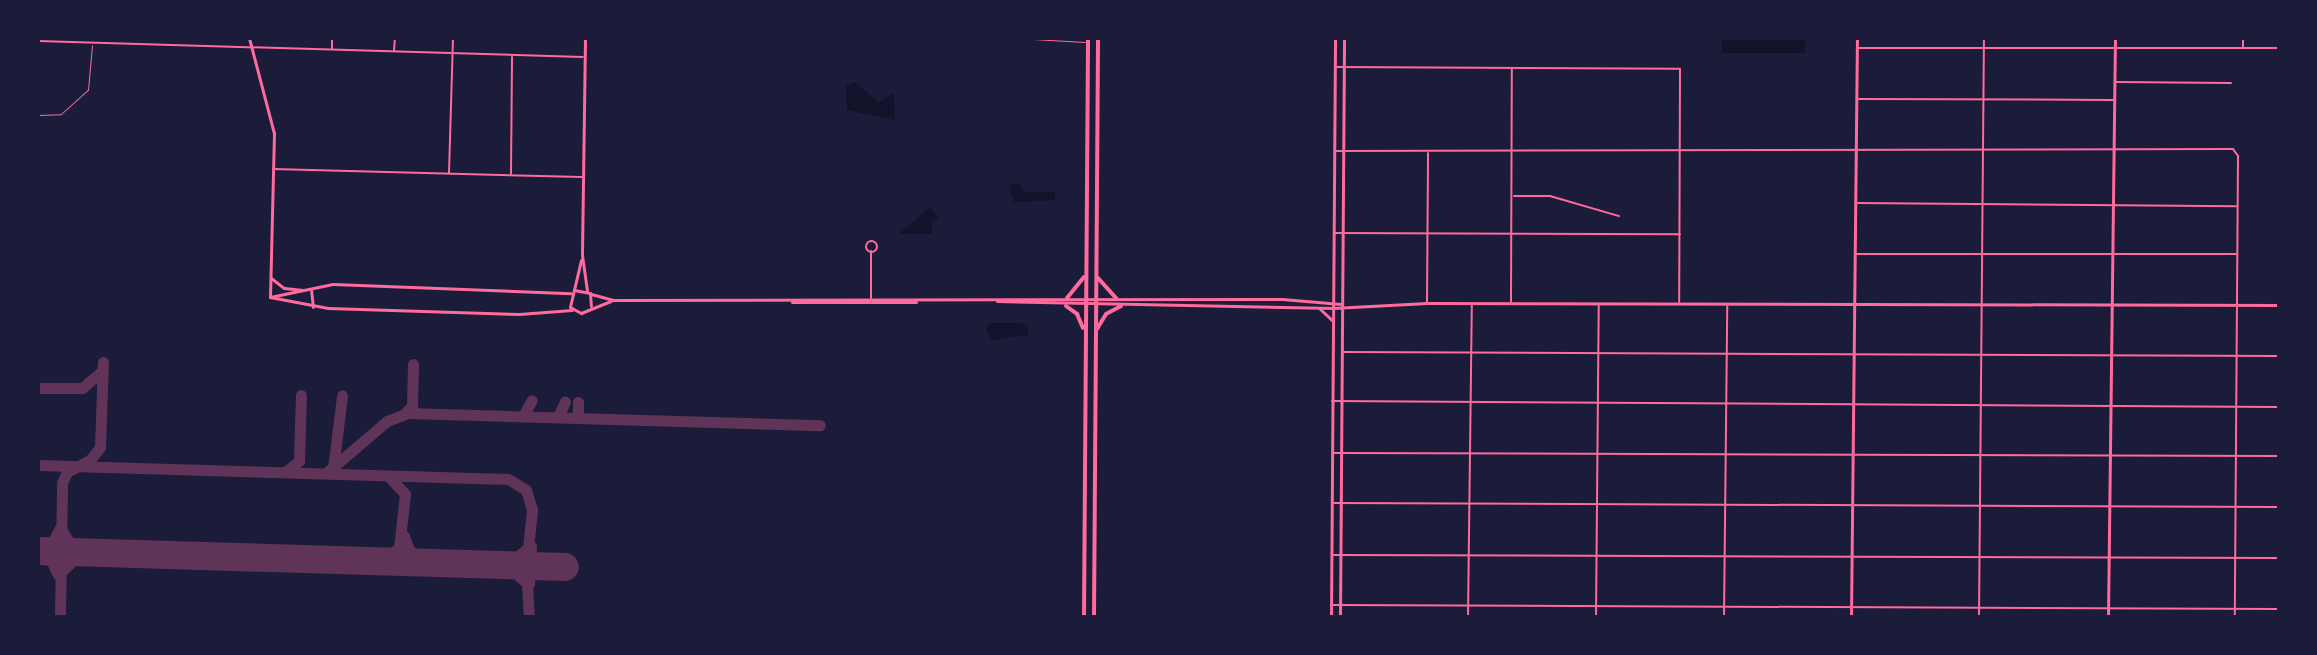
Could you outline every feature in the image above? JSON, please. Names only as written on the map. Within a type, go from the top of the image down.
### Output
[{"type":"main road","points":[[1084,617],[1088,40],[1098,40],[1094,617]]},
{"type":"main road","points":[[1067,298],[1085,275]]},
{"type":"main road","points":[[1097,275],[1117,299]]},
{"type":"main road","points":[[1066,306],[1077,314],[1085,333]]},
{"type":"main road","points":[[1096,331],[1106,314],[1121,306]]},
{"type":"main road","points":[[1084,522],[1095,522]]},
{"type":"street","points":[[251,38],[271,114],[270,297]]},
{"type":"street","points":[[332,38],[332,50]]},
{"type":"street","points":[[394,52],[395,38]]},
{"type":"street","points":[[449,174],[453,38]]},
{"type":"street","points":[[585,38],[582,255],[591,306]]},
{"type":"street","points":[[1331,617],[1335,38]]},
{"type":"street","points":[[1340,617],[1344,38]]},
{"type":"street","points":[[1851,617],[1857,38]]},
{"type":"street","points":[[1979,617],[1984,38]]},
{"type":"street","points":[[2108,617],[2115,38]]},
{"type":"street","points":[[2243,38],[2243,48]]},
{"type":"street","points":[[38,41],[585,57]]},
{"type":"street","points":[[1857,48],[2279,48]]},
{"type":"street","points":[[511,176],[512,55]]},
{"type":"street","points":[[1335,67],[1680,69],[1679,304]]},
{"type":"street","points":[[1511,304],[1512,67]]},
{"type":"street","points":[[2114,82],[2231,83]]},
{"type":"street","points":[[1857,99],[2114,100]]},
{"type":"street","points":[[1335,151],[2233,149],[2238,156],[2235,617]]},
{"type":"street","points":[[1427,303],[1428,151]]},
{"type":"street","points":[[272,169],[583,177]]},
{"type":"street","points":[[1513,196],[1550,196],[1603,216],[1619,216]]},
{"type":"street","points":[[1856,203],[2237,206]]},
{"type":"street","points":[[1334,233],[1680,234]]},
{"type":"street","points":[[871,251],[871,302]]},
{"type":"street","points":[[1855,254],[2237,254]]},
{"type":"street","points":[[572,310],[582,255]]},
{"type":"street","points":[[271,278],[284,288],[305,290]]},
{"type":"street","points":[[270,297],[333,284],[589,292],[614,300]]},
{"type":"street","points":[[311,289],[313,307]]},
{"type":"street","points":[[270,297],[313,307],[536,314],[572,310],[581,313],[591,306],[614,300],[1282,299],[1333,300],[1341,304]]},
{"type":"street","points":[[1156,299],[1156,307]]},
{"type":"street","points":[[1171,299],[1171,307]]},
{"type":"street","points":[[1216,299],[1217,307]]},
{"type":"street","points":[[1282,299],[1282,307]]},
{"type":"street","points":[[997,301],[1066,306],[1333,308],[1341,304],[1427,303],[2279,305]]},
{"type":"street","points":[[1468,617],[1472,304]]},
{"type":"street","points":[[1596,617],[1599,304]]},
{"type":"street","points":[[1724,617],[1727,304]]},
{"type":"street","points":[[1313,307],[1325,311],[1333,321]]},
{"type":"street","points":[[1340,352],[2279,356]]},
{"type":"street","points":[[1332,401],[2279,407]]},
{"type":"street","points":[[1332,453],[2279,456]]},
{"type":"street","points":[[1332,503],[2279,507]]},
{"type":"street","points":[[1331,525],[1339,525]]},
{"type":"street","points":[[1331,555],[2279,558]]},
{"type":"street","points":[[1331,605],[2279,609]]},
{"type":"lane","points":[[1015,38],[1088,40]]},
{"type":"lane","points":[[38,115],[67,111],[91,84],[92,43]]},
{"type":"shaded area","points":[[1722,38],[1805,38],[1805,53],[1722,53]]},
{"type":"shaded area","points":[[854,82],[879,102],[894,93],[895,120],[847,110],[846,86]]},
{"type":"shaded area","points":[[1019,184],[1025,192],[1055,192],[1055,200],[1014,202],[1009,185]]},
{"type":"shaded area","points":[[930,208],[939,217],[932,222],[932,234],[898,234]]},
{"type":"shaded area","points":[[990,323],[1021,323],[1028,327],[1028,335],[991,340],[986,329]]},
{"type":"taxiway","points":[[60,617],[62,483],[67,472],[90,460],[100,447],[103,362]]},
{"type":"taxiway","points":[[405,413],[412,406],[413,364]]},
{"type":"taxiway","points":[[38,388],[82,388],[102,371]]},
{"type":"taxiway","points":[[285,472],[299,461],[301,395]]},
{"type":"taxiway","points":[[333,469],[342,396]]},
{"type":"taxiway","points":[[523,416],[532,400]]},
{"type":"taxiway","points":[[558,417],[565,401]]},
{"type":"taxiway","points":[[578,402],[578,418]]},
{"type":"taxiway","points":[[326,473],[387,421],[408,413],[820,425]]},
{"type":"taxiway","points":[[38,465],[508,479],[526,490],[532,510],[528,548],[506,565]]},
{"type":"taxiway","points":[[337,559],[381,560],[399,548],[405,494],[388,476]]},
{"type":"taxiway","points":[[38,549],[53,541],[60,528]]},
{"type":"taxiway","points":[[61,529],[71,545],[90,551]]},
{"type":"taxiway","points":[[404,536],[409,550],[422,560],[470,563]]},
{"type":"taxiway","points":[[529,584],[531,546]]},
{"type":"taxiway","points":[[38,553],[52,562],[58,575]]},
{"type":"taxiway","points":[[60,573],[80,554],[126,555]]},
{"type":"taxiway","points":[[506,565],[527,583],[529,617]]},
{"type":"runway","points":[[38,551],[565,567]]}]
